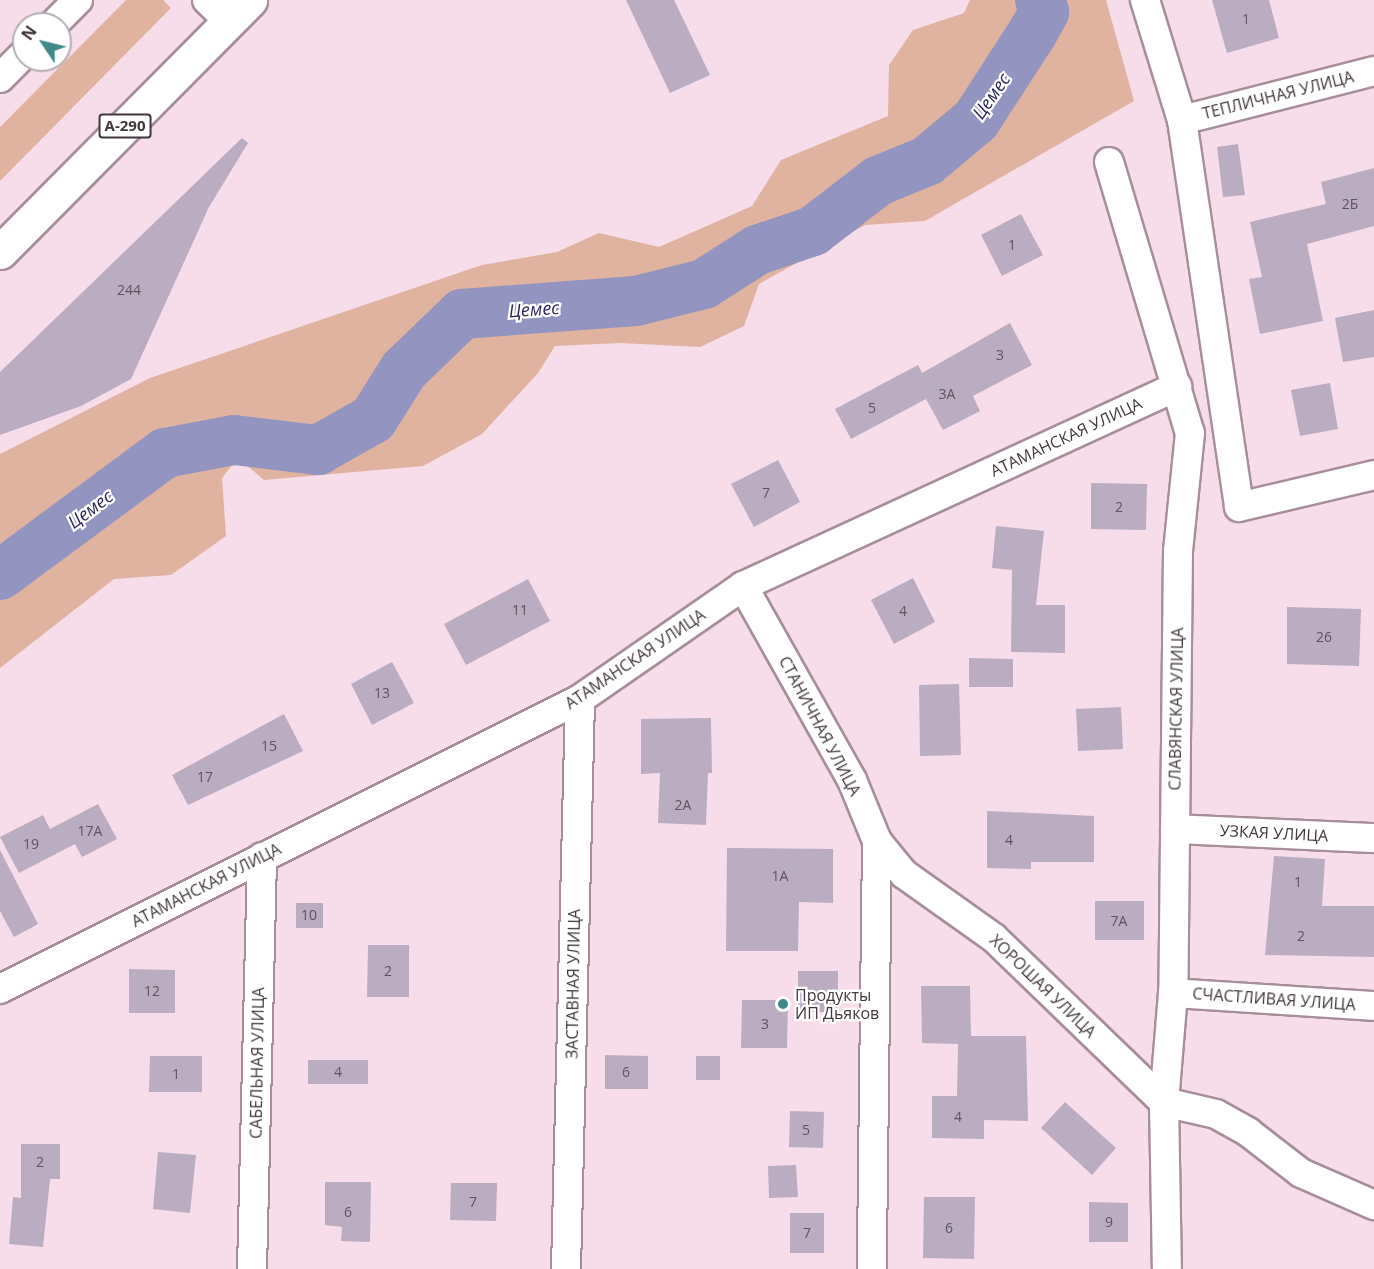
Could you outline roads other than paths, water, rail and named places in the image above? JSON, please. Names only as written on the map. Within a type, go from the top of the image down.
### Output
[{"type":"highway","name":"А-290","points":[[0,252],[228,7]]},
{"type":"street","points":[[66,12],[78,0]]},
{"type":"street","points":[[1145,0],[1182,120],[1239,507],[1374,475]]},
{"type":"street","points":[[0,78],[12,66]]},
{"type":"street","name":"ТЕПЛИЧНАЯ УЛИЦА","points":[[1182,120],[1374,71]]},
{"type":"street","name":"СЛАВЯНСКАЯ УЛИЦА","points":[[1109,162],[1190,433],[1178,551],[1173,993],[1164,1102],[1167,1269]]},
{"type":"street","name":"АТАМАНСКАЯ УЛИЦА","points":[[0,988],[580,699],[743,586],[1177,386]]},
{"type":"street","name":"СТАНИЧНАЯ УЛИЦА","points":[[743,586],[852,780],[877,841],[872,1269]]},
{"type":"street","name":"ЗАСТАВНАЯ УЛИЦА","points":[[566,1269],[580,699]]},
{"type":"street","name":"УЗКАЯ УЛИЦА","points":[[1175,829],[1374,838]]},
{"type":"street","name":"ХОРОШАЯ УЛИЦА","points":[[877,841],[904,874],[994,938],[1164,1102]]},
{"type":"street","name":"САБЕЛЬНАЯ УЛИЦА","points":[[252,1269],[262,857]]},
{"type":"street","name":"СЧАСТЛИВАЯ УЛИЦА","points":[[1173,993],[1374,1006]]},
{"type":"street","points":[[1164,1102],[1216,1114],[1248,1132],[1301,1173],[1374,1204]]},
{"type":"waterway","name":"Цемес","points":[[0,575],[165,453],[234,440],[318,450],[373,419],[404,370],[462,314],[636,301],[704,284],[757,250],[813,231],[878,181],[927,161],[976,120],[1044,12],[1040,0]]},
{"type":"place","name":"Продукты ИП Дьяков","points":[[783,1004]]}]
